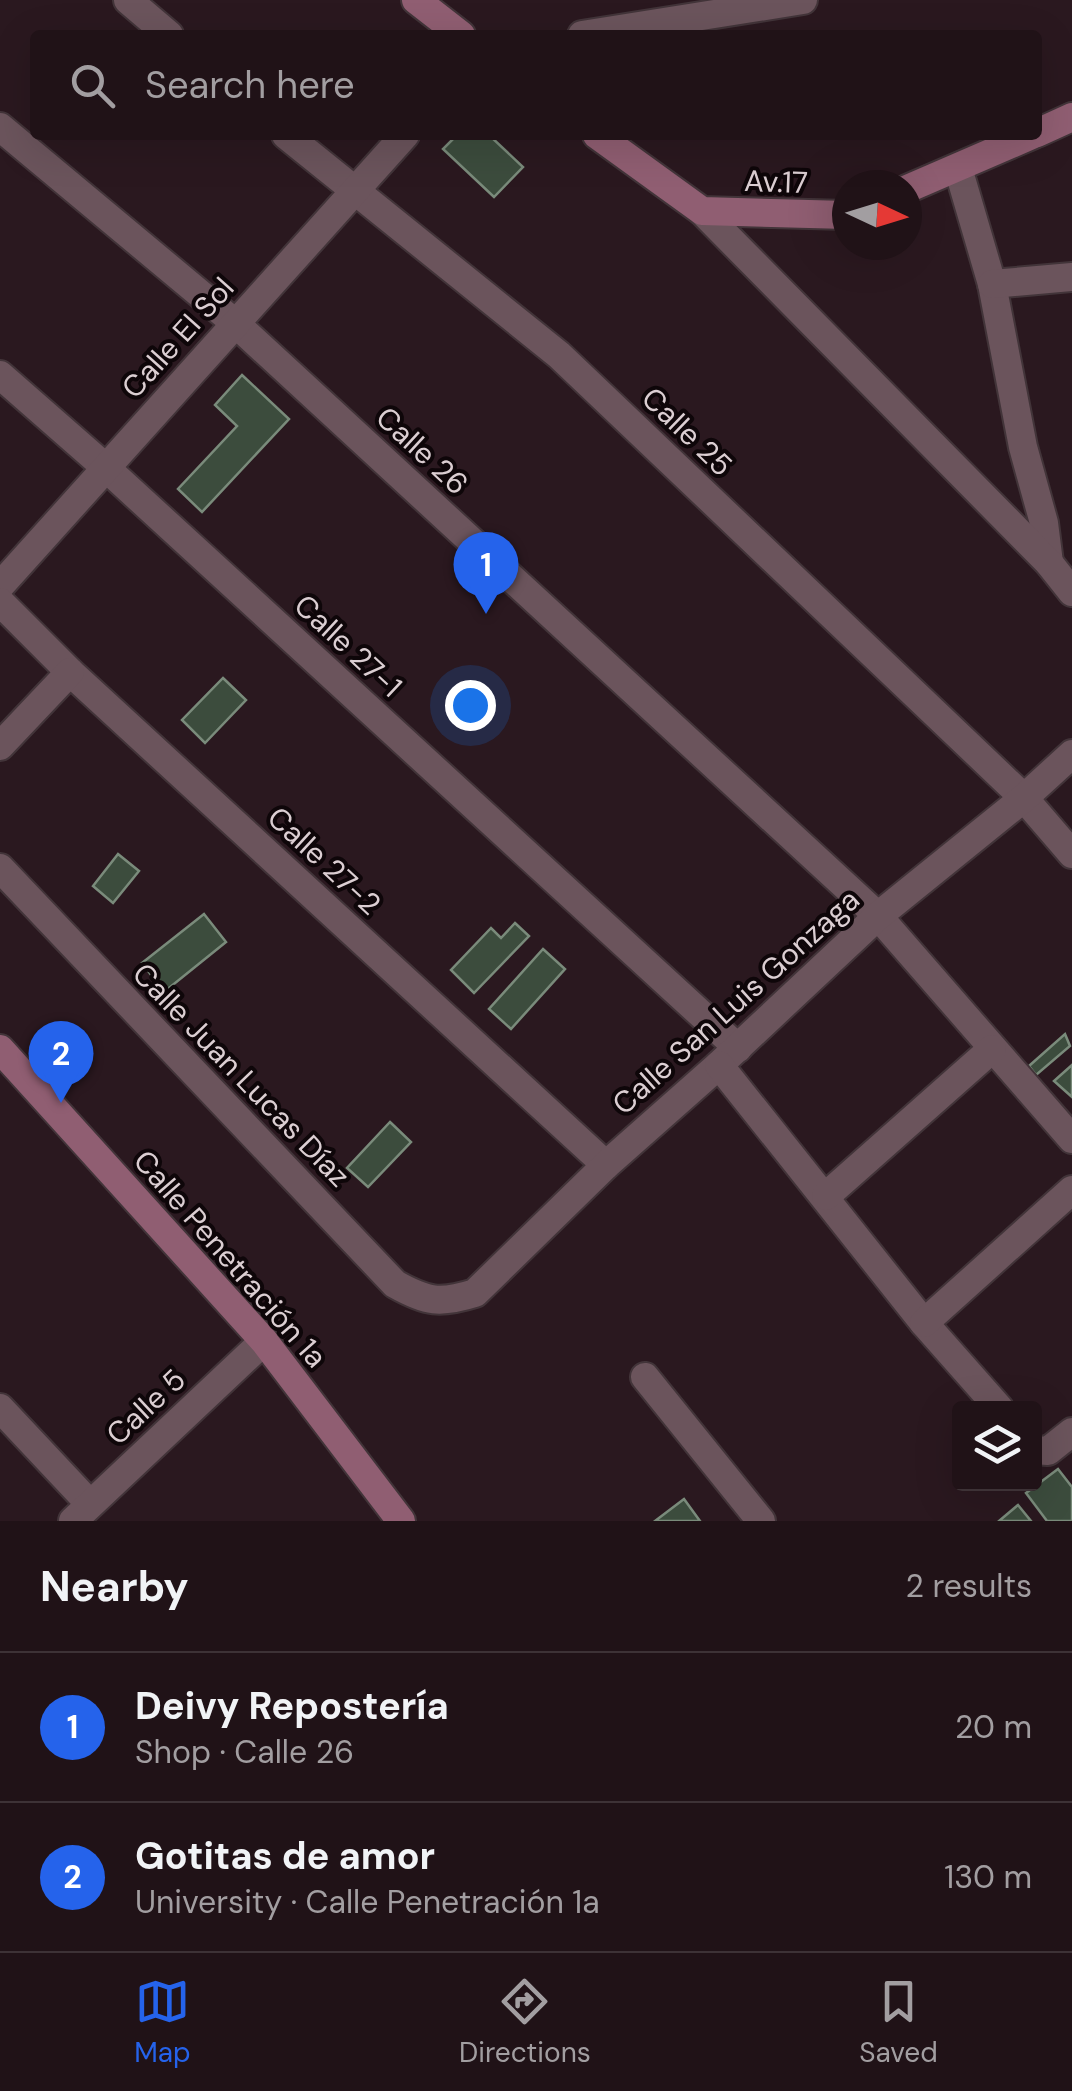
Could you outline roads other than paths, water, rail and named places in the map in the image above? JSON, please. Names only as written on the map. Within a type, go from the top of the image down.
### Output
[{"type":"main road","points":[[416,0],[455,30]]},
{"type":"main road","points":[[1042,131],[1072,118]]},
{"type":"main road","points":[[604,140],[702,211]]},
{"type":"main road","points":[[922,183],[1021,140]]},
{"type":"main road","name":"Av.17","points":[[702,211],[832,214]]},
{"type":"main road","name":"Calle Penetración 1a","points":[[0,1048],[264,1341],[400,1521]]},
{"type":"street","points":[[128,0],[162,30]]},
{"type":"street","points":[[614,30],[804,0]]},
{"type":"street","name":"Calle 26","points":[[0,127],[235,324],[878,916],[1072,1139]]},
{"type":"street","name":"Calle 25","points":[[292,140],[559,355],[1024,798],[1072,854]]},
{"type":"street","name":"Calle El Sol","points":[[0,586],[401,140]]},
{"type":"street","points":[[958,168],[992,284],[1023,447],[1044,523],[1049,563]]},
{"type":"street","points":[[702,211],[1049,563],[1072,592]]},
{"type":"street","points":[[992,284],[1072,277]]},
{"type":"street","name":"Calle 27-1","points":[[0,376],[105,467],[728,1057],[826,1196],[924,1323],[993,1401]]},
{"type":"street","name":"Calle 27-2","points":[[0,602],[70,672],[606,1165]]},
{"type":"street","points":[[0,746],[70,672]]},
{"type":"street","name":"Calle San Luis Gonzaga","points":[[449,1301],[475,1292],[486,1283],[606,1165],[878,916],[1024,798],[1072,754]]},
{"type":"street","name":"Calle Juan Lucas Díaz","points":[[0,868],[394,1284],[422,1299],[449,1301]]},
{"type":"street","points":[[826,1196],[992,1049]]},
{"type":"street","points":[[924,1323],[1072,1190]]},
{"type":"street","name":"Calle 5","points":[[82,1513],[264,1341]]},
{"type":"street","points":[[645,1376],[761,1521]]},
{"type":"street","points":[[0,1408],[82,1513]]},
{"type":"street","points":[[1042,1451],[1048,1451],[1072,1432]]},
{"type":"place","name":"Deivy Repostería","points":[[486,614]]},
{"type":"place","name":"Gotitas de amor","points":[[61,1103]]}]
